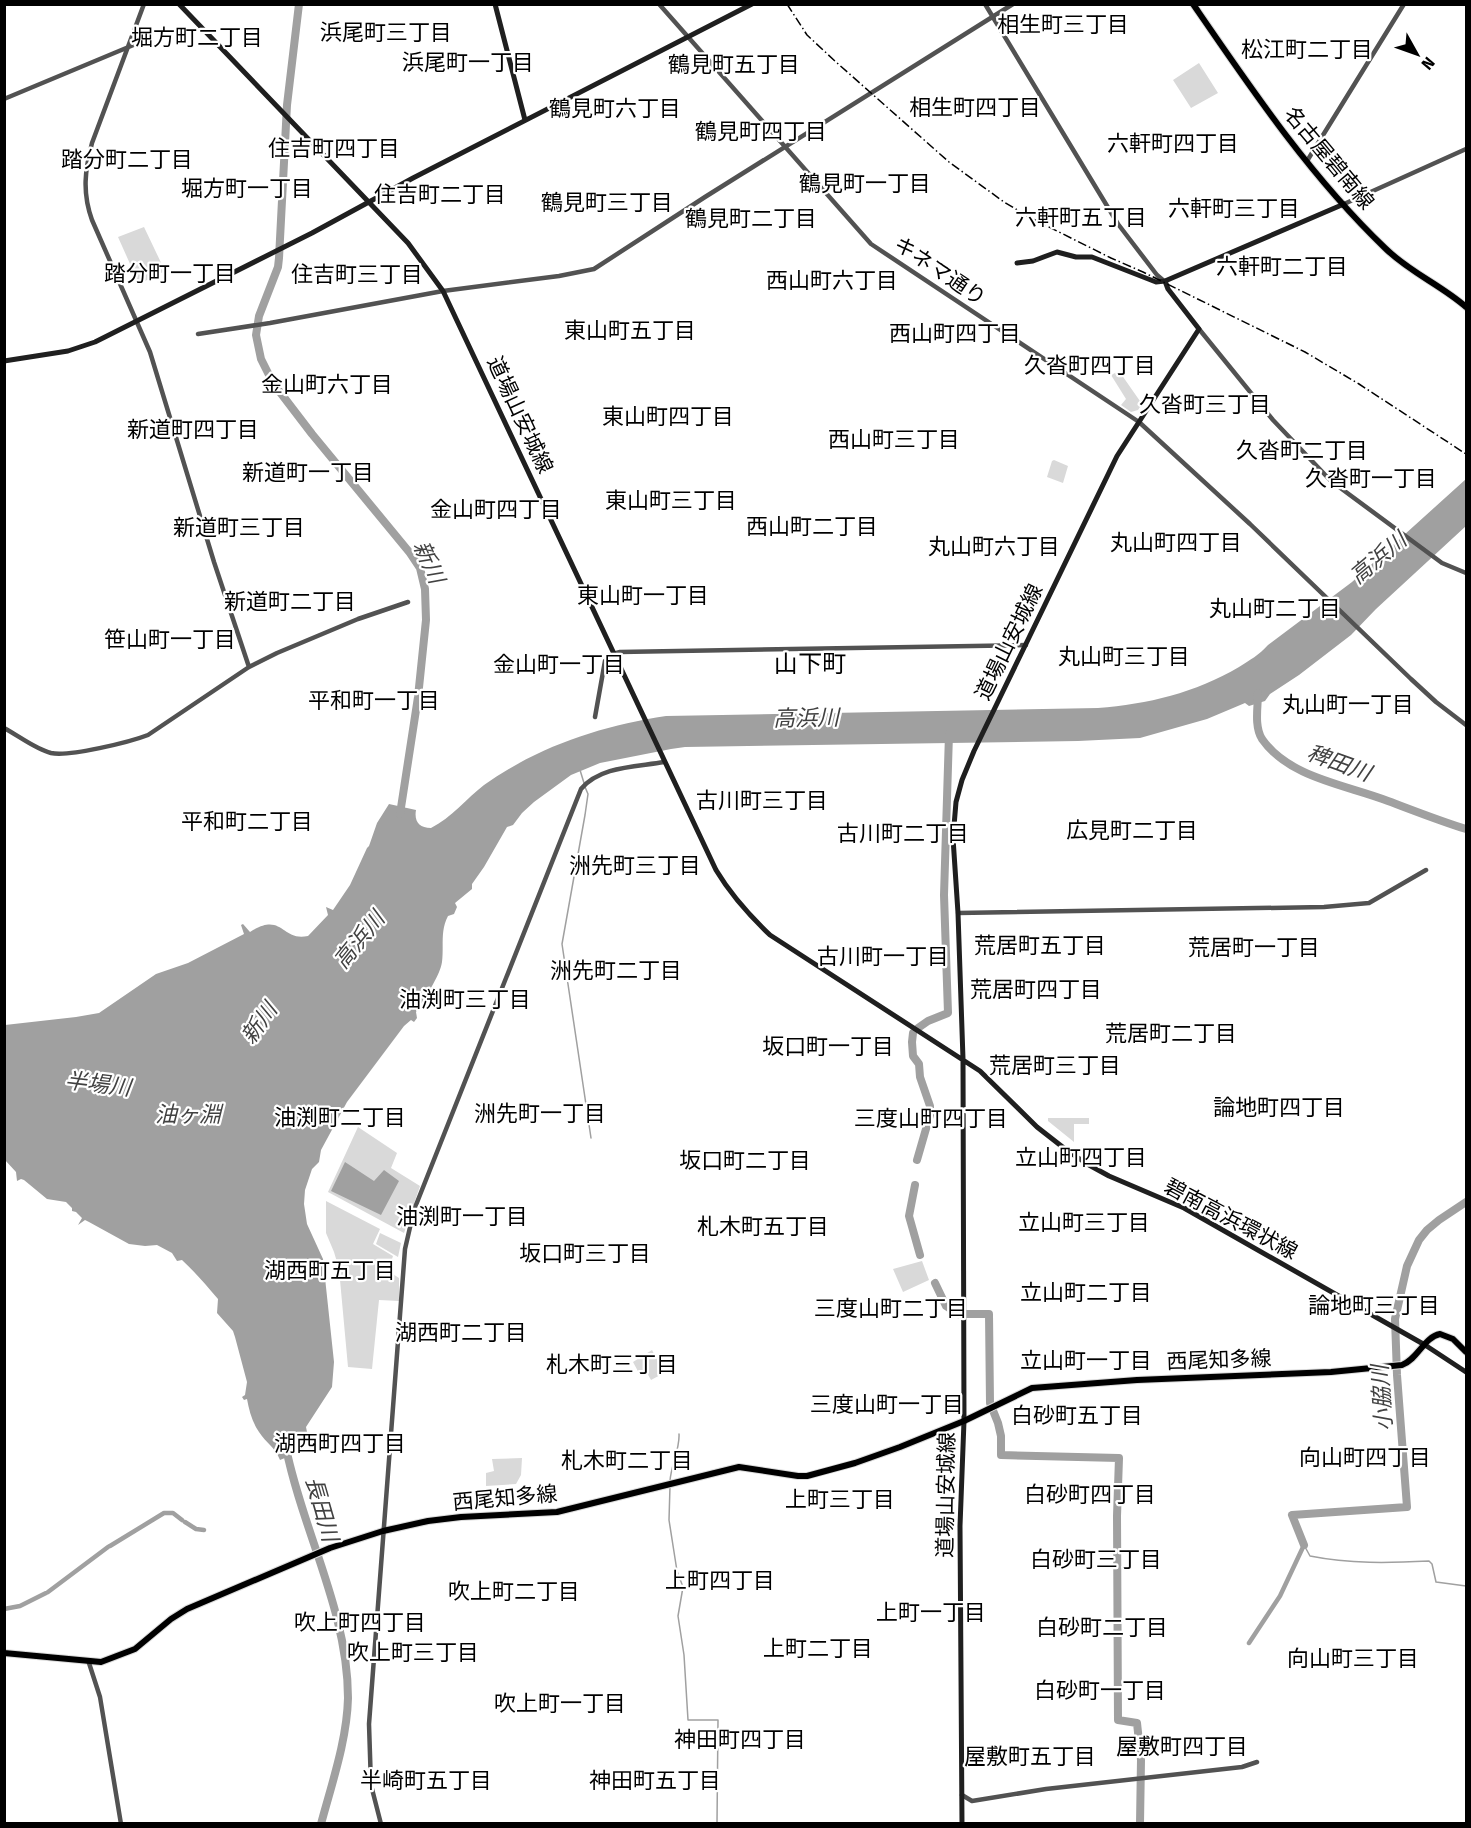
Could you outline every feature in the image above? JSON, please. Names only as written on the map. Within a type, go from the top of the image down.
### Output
[{"type":"main road","points":[[178,4],[369,203]]},
{"type":"main road","points":[[495,4],[525,120]]},
{"type":"main road","points":[[4,361],[68,351],[87,345],[293,243],[413,177],[752,4]]},
{"type":"main road","name":"名古屋碧南線","points":[[1193,4],[1287,138],[1344,204],[1398,259],[1467,307]]},
{"type":"main road","name":"道場山安城線","points":[[369,203],[408,243],[443,291],[572,562],[613,654],[716,870],[727,888],[751,918],[779,940],[963,1059]]},
{"type":"main road","points":[[1017,263],[1032,261],[1057,252],[1076,257],[1092,257],[1156,282],[1166,281],[1344,204]]},
{"type":"main road","points":[[1166,281],[1168,289],[1199,329]]},
{"type":"main road","name":"道場山安城線","points":[[962,1824],[960,1526],[964,1421],[963,1059],[953,838],[955,811],[962,780],[974,751],[1107,476],[1199,329]]},
{"type":"main road","name":"碧南高浜環状線","points":[[963,1059],[995,1084],[1037,1127],[1089,1165],[1184,1208],[1425,1345],[1467,1372]]},
{"type":"main road","name":"西尾知多線","points":[[4,1653],[89,1663],[101,1662],[131,1651],[182,1611],[328,1548],[383,1531],[428,1521],[461,1517],[557,1512],[739,1467],[807,1476],[890,1451],[964,1421],[1032,1388],[1137,1380],[1331,1372],[1402,1365],[1409,1362],[1431,1337],[1440,1334],[1452,1339],[1467,1352]]},
{"type":"street","points":[[144,4],[92,143],[84,183],[85,197],[92,220],[150,352],[214,562],[249,667]]},
{"type":"street","name":"キネマ通り","points":[[659,4],[871,244],[1139,422],[1436,702],[1467,725]]},
{"type":"street","points":[[985,4],[1119,224],[1157,275],[1166,281]]},
{"type":"street","points":[[198,334],[443,291],[538,279],[594,269],[1013,4]]},
{"type":"street","points":[[1307,161],[1404,4]]},
{"type":"street","points":[[4,99],[143,41]]},
{"type":"street","points":[[1344,204],[1467,149]]},
{"type":"street","points":[[1199,329],[1272,420],[1331,480],[1442,563],[1467,573]]},
{"type":"street","points":[[4,728],[45,751],[60,754],[135,740],[148,735],[249,667],[358,619],[408,602]]},
{"type":"street","points":[[595,717],[605,660],[620,652],[1026,645]]},
{"type":"street","points":[[381,1824],[371,1785],[368,1737],[405,1249],[414,1210],[579,792],[586,784],[603,773],[663,759]]},
{"type":"street","points":[[958,913],[1361,905],[1378,899],[1426,870]]},
{"type":"street","points":[[89,1663],[100,1697],[121,1824]]},
{"type":"street","points":[[962,1796],[972,1801],[1046,1789],[1242,1767],[1257,1762]]},
{"type":"shaded area","points":[[1199,63],[1218,93],[1191,108],[1173,80]]},
{"type":"shaded area","points":[[144,227],[165,271],[139,284],[118,237]]},
{"type":"shaded area","points":[[1119,371],[1142,404],[1138,410],[1131,412],[1121,405],[1126,399],[1111,375]]},
{"type":"shaded area","points":[[1054,460],[1068,466],[1063,483],[1047,477]]},
{"type":"shaded area","points":[[1048,1118],[1089,1118],[1089,1124],[1074,1124],[1074,1142],[1048,1121]]},
{"type":"shaded area","points":[[358,1127],[397,1153],[391,1168],[420,1186],[404,1233],[328,1192]]},
{"type":"shaded area","points":[[326,1201],[380,1229],[373,1244],[393,1256],[388,1271],[399,1278],[399,1301],[379,1300],[372,1369],[348,1367],[339,1269],[326,1233]]},
{"type":"shaded area","points":[[380,1233],[401,1243],[398,1257],[376,1244]]},
{"type":"shaded area","points":[[922,1261],[929,1280],[903,1292],[893,1269]]},
{"type":"shaded area","points":[[652,1350],[664,1373],[651,1380],[646,1371],[640,1375],[633,1362]]},
{"type":"shaded area","points":[[522,1458],[521,1475],[516,1484],[486,1486],[486,1473],[494,1471],[492,1459]]},
{"type":"water","name":"油ヶ淵","points":[[1466,479],[1466,526],[1351,635],[1270,694],[1265,701],[1249,706],[1245,703],[1207,719],[1140,738],[685,747],[600,763],[571,775],[534,802],[513,825],[507,827],[472,884],[472,889],[455,903],[457,907],[454,914],[448,916],[444,927],[441,968],[416,1012],[417,1018],[414,1022],[411,1020],[404,1026],[347,1102],[321,1150],[319,1162],[312,1169],[305,1190],[304,1204],[307,1224],[323,1259],[334,1362],[332,1387],[306,1427],[307,1432],[298,1444],[297,1453],[280,1460],[257,1428],[247,1399],[244,1400],[242,1397],[245,1395],[247,1382],[233,1331],[217,1313],[218,1299],[191,1269],[182,1260],[177,1261],[172,1253],[157,1245],[129,1244],[85,1220],[78,1225],[82,1218],[72,1211],[66,1202],[47,1199],[24,1180],[17,1181],[16,1172],[5,1160],[5,1025],[99,1013],[156,974],[188,963],[244,934],[241,925],[243,924],[250,932],[261,926],[269,925],[299,937],[308,936],[328,915],[326,907],[333,910],[350,885],[369,846],[377,823],[389,804],[416,810],[418,823],[423,827],[431,828],[484,785],[526,759],[594,732],[666,716],[1098,708],[1135,704],[1171,696],[1222,676],[1261,652],[1352,582]]},
{"type":"water","points":[[345,1162],[374,1181],[384,1170],[399,1181],[381,1215],[331,1191]]},
{"type":"waterway","name":"新川","points":[[299,4],[287,105],[278,267],[259,316],[256,335],[261,359],[273,383],[420,568],[425,589],[426,620],[418,697],[400,814]]},
{"type":"waterway","name":"稗田川","points":[[1258,693],[1257,722],[1262,739],[1287,763],[1320,779],[1466,829]]},
{"type":"waterway","points":[[918,1028],[948,1013],[944,895],[949,734]]},
{"type":"waterway","points":[[580,770],[584,783]]},
{"type":"waterway","points":[[585,787],[588,794],[585,815],[562,944],[591,1138]]},
{"type":"waterway","points":[[913,1033],[913,1056],[919,1064],[920,1077],[930,1106],[930,1115],[917,1160]]},
{"type":"waterway","points":[[915,1185],[909,1216],[920,1255]]},
{"type":"waterway","name":"小脇川","points":[[1304,1545],[1292,1515],[1407,1507],[1395,1319],[1407,1266],[1419,1240],[1439,1220],[1466,1202]]},
{"type":"waterway","points":[[935,1283],[946,1306],[958,1314]]},
{"type":"waterway","points":[[965,1314],[989,1314],[990,1403],[1001,1436],[1001,1455],[1119,1458],[1118,1720],[1137,1723],[1141,1760],[1140,1824]]},
{"type":"waterway","points":[[670,1481],[679,1434]]},
{"type":"waterway","name":"長田川","points":[[286,1448],[333,1603],[346,1666],[348,1698],[345,1730],[321,1824]]},
{"type":"waterway","points":[[670,1486],[669,1520],[677,1571],[683,1587],[678,1616],[684,1655],[688,1720],[718,1720],[717,1824]]},
{"type":"waterway","points":[[110,1546],[164,1513],[173,1513],[182,1520]]},
{"type":"waterway","points":[[185,1522],[196,1529],[204,1530]]},
{"type":"waterway","points":[[1304,1545],[1310,1556],[1325,1559],[1370,1562],[1429,1561],[1432,1564],[1436,1582],[1466,1586]]},
{"type":"waterway","points":[[1249,1643],[1280,1596],[1304,1545]]},
{"type":"waterway","points":[[48,1592],[108,1547]]},
{"type":"waterway","points":[[4,1609],[20,1606],[46,1593]]},
{"type":"railway","points":[[787,4],[807,35],[836,62],[949,162],[1004,202],[1111,258],[1305,352],[1359,384],[1466,454]]},
{"type":"district","name":"相生町三丁目","points":[[1063,24]]},
{"type":"district","name":"浜尾町三丁目","points":[[386,32]]},
{"type":"district","name":"堀方町二丁目","points":[[197,37]]},
{"type":"district","name":"松江町二丁目","points":[[1307,49]]},
{"type":"district","name":"浜尾町一丁目","points":[[468,62]]},
{"type":"district","name":"鶴見町五丁目","points":[[734,64]]},
{"type":"district","name":"相生町四丁目","points":[[975,107]]},
{"type":"district","name":"鶴見町六丁目","points":[[615,108]]},
{"type":"district","name":"鶴見町四丁目","points":[[761,131]]},
{"type":"district","name":"六軒町四丁目","points":[[1173,143]]},
{"type":"district","name":"住吉町四丁目","points":[[334,148]]},
{"type":"district","name":"踏分町二丁目","points":[[127,159]]},
{"type":"district","name":"鶴見町一丁目","points":[[865,183]]},
{"type":"district","name":"堀方町一丁目","points":[[247,188]]},
{"type":"district","name":"住吉町二丁目","points":[[440,194]]},
{"type":"district","name":"鶴見町三丁目","points":[[607,202]]},
{"type":"district","name":"六軒町三丁目","points":[[1234,208]]},
{"type":"district","name":"六軒町五丁目","points":[[1081,217]]},
{"type":"district","name":"鶴見町二丁目","points":[[751,218]]},
{"type":"district","name":"六軒町二丁目","points":[[1282,266]]},
{"type":"district","name":"踏分町一丁目","points":[[170,273]]},
{"type":"district","name":"住吉町三丁目","points":[[357,274]]},
{"type":"district","name":"西山町六丁目","points":[[832,280]]},
{"type":"district","name":"東山町五丁目","points":[[630,330]]},
{"type":"district","name":"西山町四丁目","points":[[955,333]]},
{"type":"district","name":"久沓町四丁目","points":[[1090,365]]},
{"type":"district","name":"金山町六丁目","points":[[327,384]]},
{"type":"district","name":"久沓町三丁目","points":[[1205,404]]},
{"type":"district","name":"東山町四丁目","points":[[668,416]]},
{"type":"district","name":"新道町四丁目","points":[[193,429]]},
{"type":"district","name":"西山町三丁目","points":[[894,439]]},
{"type":"district","name":"久沓町二丁目","points":[[1302,450]]},
{"type":"district","name":"新道町一丁目","points":[[308,472]]},
{"type":"district","name":"久沓町一丁目","points":[[1371,478]]},
{"type":"district","name":"東山町三丁目","points":[[671,500]]},
{"type":"district","name":"金山町四丁目","points":[[496,509]]},
{"type":"district","name":"西山町二丁目","points":[[812,526]]},
{"type":"district","name":"新道町三丁目","points":[[239,527]]},
{"type":"district","name":"丸山町四丁目","points":[[1176,542]]},
{"type":"district","name":"丸山町六丁目","points":[[994,546]]},
{"type":"district","name":"東山町一丁目","points":[[643,595]]},
{"type":"district","name":"新道町二丁目","points":[[290,601]]},
{"type":"district","name":"丸山町二丁目","points":[[1275,608]]},
{"type":"district","name":"笹山町一丁目","points":[[170,639]]},
{"type":"district","name":"丸山町三丁目","points":[[1124,656]]},
{"type":"district","name":"金山町一丁目","points":[[559,664]]},
{"type":"district","name":"山下町","points":[[810,664]]},
{"type":"district","name":"平和町一丁目","points":[[374,700]]},
{"type":"district","name":"丸山町一丁目","points":[[1348,704]]},
{"type":"district","name":"古川町三丁目","points":[[762,800]]},
{"type":"district","name":"平和町二丁目","points":[[247,821]]},
{"type":"district","name":"広見町二丁目","points":[[1132,830]]},
{"type":"district","name":"古川町二丁目","points":[[903,833]]},
{"type":"district","name":"洲先町三丁目","points":[[635,865]]},
{"type":"district","name":"荒居町五丁目","points":[[1040,945]]},
{"type":"district","name":"荒居町一丁目","points":[[1254,947]]},
{"type":"district","name":"古川町一丁目","points":[[883,956]]},
{"type":"district","name":"洲先町二丁目","points":[[616,970]]},
{"type":"district","name":"荒居町四丁目","points":[[1036,989]]},
{"type":"district","name":"油渕町三丁目","points":[[465,999]]},
{"type":"district","name":"荒居町二丁目","points":[[1171,1033]]},
{"type":"district","name":"坂口町一丁目","points":[[828,1046]]},
{"type":"district","name":"荒居町三丁目","points":[[1055,1065]]},
{"type":"district","name":"論地町四丁目","points":[[1279,1107]]},
{"type":"district","name":"洲先町一丁目","points":[[540,1113]]},
{"type":"district","name":"油渕町二丁目","points":[[340,1117]]},
{"type":"district","name":"三度山町四丁目","points":[[931,1118]]},
{"type":"district","name":"立山町四丁目","points":[[1081,1157]]},
{"type":"district","name":"坂口町二丁目","points":[[745,1160]]},
{"type":"district","name":"油渕町一丁目","points":[[462,1216]]},
{"type":"district","name":"立山町三丁目","points":[[1084,1222]]},
{"type":"district","name":"札木町五丁目","points":[[763,1226]]},
{"type":"district","name":"坂口町三丁目","points":[[585,1253]]},
{"type":"district","name":"湖西町五丁目","points":[[330,1270]]},
{"type":"district","name":"立山町二丁目","points":[[1086,1292]]},
{"type":"district","name":"論地町三丁目","points":[[1374,1305]]},
{"type":"district","name":"三度山町二丁目","points":[[891,1308]]},
{"type":"district","name":"湖西町二丁目","points":[[461,1332]]},
{"type":"district","name":"立山町一丁目","points":[[1086,1360]]},
{"type":"district","name":"札木町三丁目","points":[[612,1364]]},
{"type":"district","name":"三度山町一丁目","points":[[887,1404]]},
{"type":"district","name":"白砂町五丁目","points":[[1077,1415]]},
{"type":"district","name":"湖西町四丁目","points":[[340,1443]]},
{"type":"district","name":"向山町四丁目","points":[[1365,1457]]},
{"type":"district","name":"札木町二丁目","points":[[627,1460]]},
{"type":"district","name":"白砂町四丁目","points":[[1090,1494]]},
{"type":"district","name":"上町三丁目","points":[[840,1499]]},
{"type":"district","name":"白砂町三丁目","points":[[1096,1559]]},
{"type":"district","name":"上町四丁目","points":[[720,1580]]},
{"type":"district","name":"吹上町二丁目","points":[[514,1591]]},
{"type":"district","name":"上町一丁目","points":[[931,1612]]},
{"type":"district","name":"吹上町四丁目","points":[[360,1622]]},
{"type":"district","name":"白砂町二丁目","points":[[1102,1627]]},
{"type":"district","name":"上町二丁目","points":[[818,1648]]},
{"type":"district","name":"吹上町三丁目","points":[[413,1652]]},
{"type":"district","name":"向山町三丁目","points":[[1353,1658]]},
{"type":"district","name":"白砂町一丁目","points":[[1100,1690]]},
{"type":"district","name":"吹上町一丁目","points":[[560,1703]]},
{"type":"district","name":"神田町四丁目","points":[[740,1739]]},
{"type":"district","name":"屋敷町四丁目","points":[[1182,1746]]},
{"type":"district","name":"屋敷町五丁目","points":[[1030,1756]]},
{"type":"district","name":"半崎町五丁目","points":[[426,1780]]},
{"type":"district","name":"神田町五丁目","points":[[655,1780]]},
{"type":"water label","name":"高浜川","points":[[1378,558]]},
{"type":"water label","name":"高浜川","points":[[806,718]]},
{"type":"water label","name":"高浜川","points":[[359,940]]},
{"type":"water label","name":"半場川","points":[[98,1084]]}]
